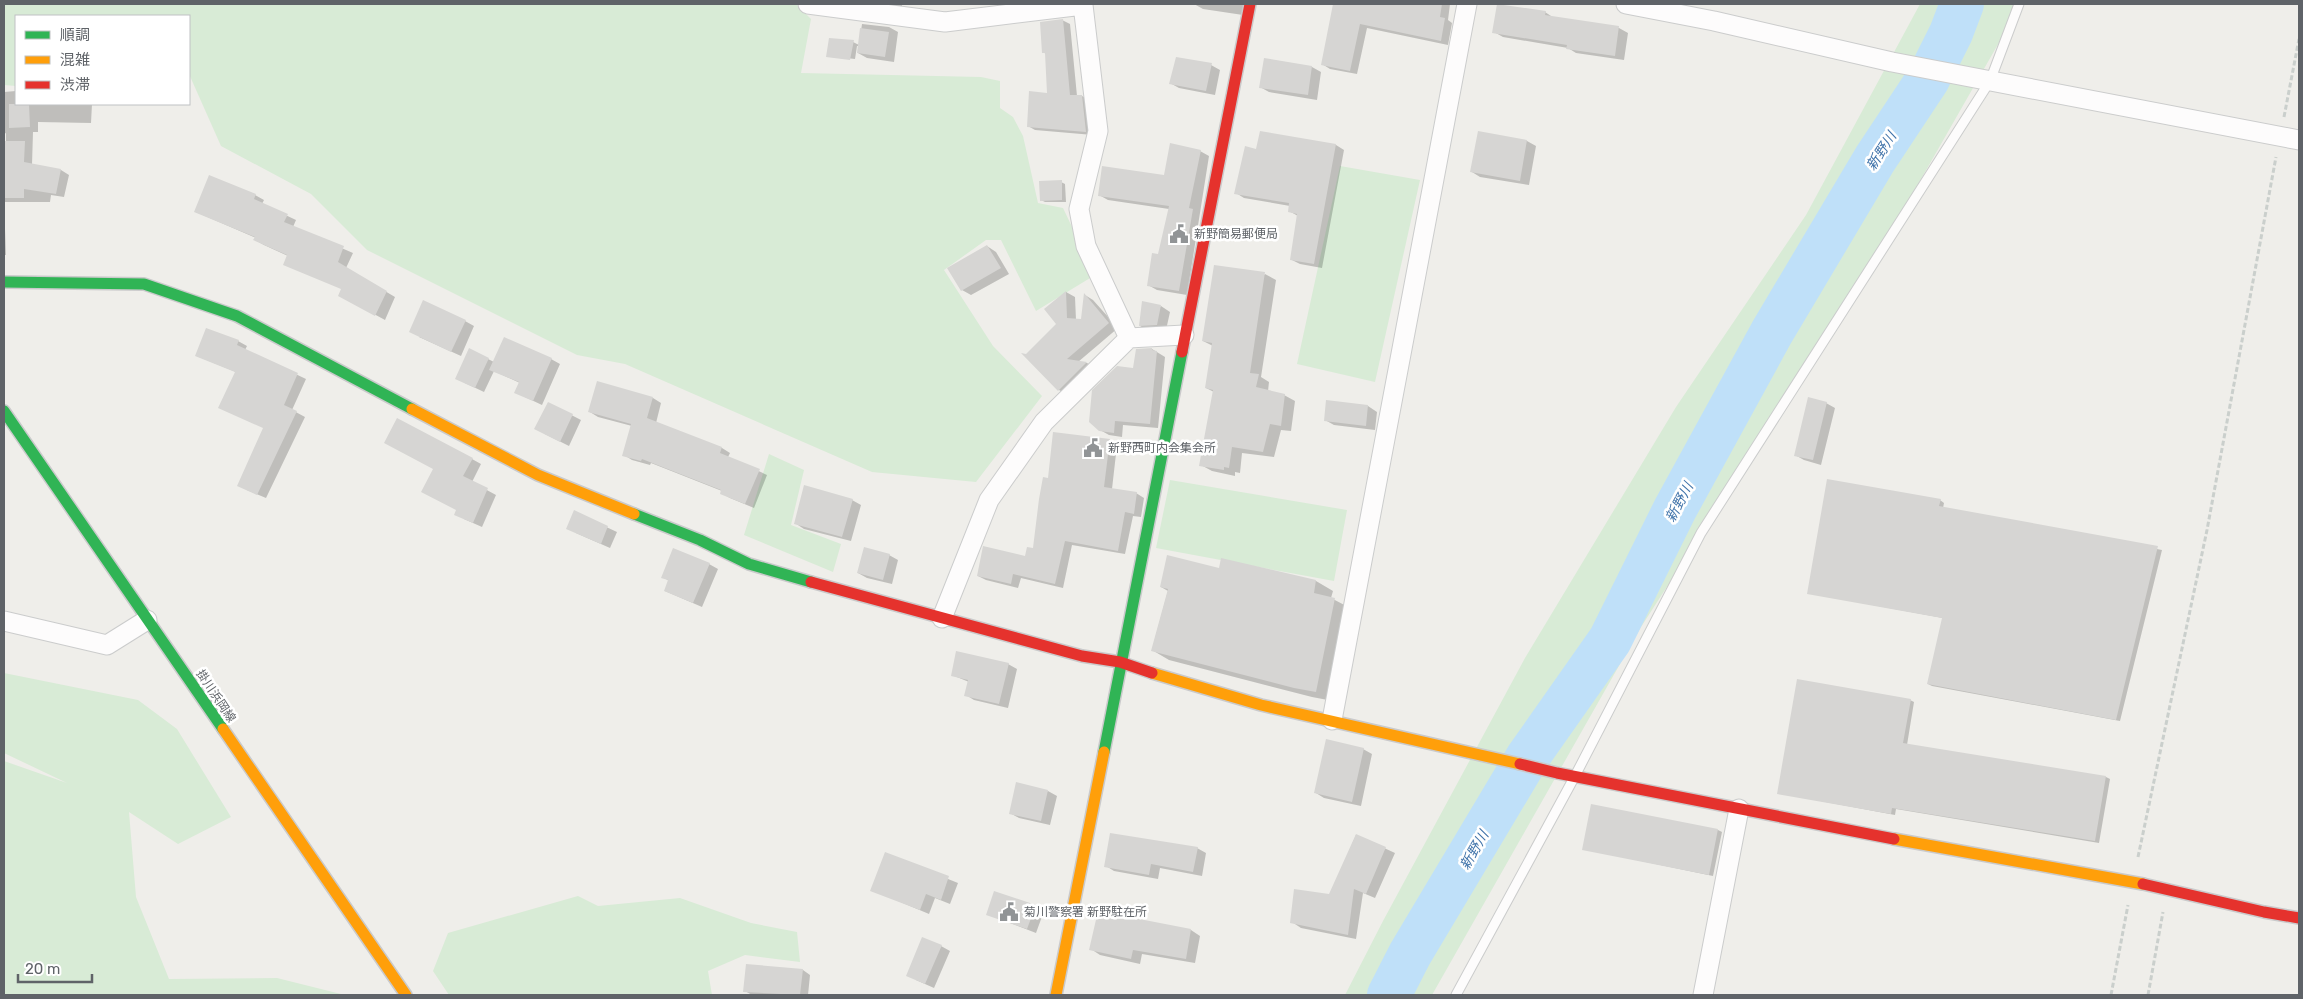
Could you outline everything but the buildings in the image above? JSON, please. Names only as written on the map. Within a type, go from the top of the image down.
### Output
[{"type":"street","points":[[808,4],[945,22],[1083,4],[1098,131],[1079,209],[1086,246],[1128,338]]},
{"type":"street","points":[[1056,995],[1250,4]]},
{"type":"street","points":[[1332,720],[1467,4]]},
{"type":"street","points":[[1626,4],[1679,9],[1892,62],[2299,140]]},
{"type":"street","points":[[4,282],[144,284],[237,316],[538,476],[700,540],[750,564],[942,618],[1082,656],[1120,662],[1191,686],[1252,703],[1467,750],[1557,773],[1739,809],[2168,888],[2264,912],[2299,918]]},
{"type":"street","points":[[942,618],[989,500],[1044,422],[1128,338],[1184,335]]},
{"type":"street","name":"掛川浜岡線","points":[[4,411],[406,995]]},
{"type":"street","points":[[4,621],[107,645],[147,620]]},
{"type":"street","points":[[1703,995],[1739,809]]},
{"type":"lane","points":[[1456,995],[1575,776],[1702,533],[1990,81],[2019,4]]},
{"type":"path","points":[[2111,995],[2132,882],[2207,530],[2299,39]]},
{"type":"path","points":[[2148,995],[2168,888]]},
{"type":"green space","points":[[4,4],[796,4],[811,19],[801,73],[981,77],[1000,81],[1000,108],[1013,117],[1023,136],[1038,203],[1063,208],[1095,275],[1036,311],[1001,240],[986,240],[944,270],[993,346],[1042,396],[976,482],[872,472],[625,364],[577,355],[367,250],[311,194],[221,146],[190,76],[190,15],[15,15],[15,86],[4,85]]},
{"type":"green space","points":[[1920,4],[2018,4],[2013,18],[1853,298],[1641,627],[1432,995],[1345,995],[1525,658],[1676,407],[1806,215]]},
{"type":"green space","points":[[1340,166],[1420,180],[1375,382],[1297,364]]},
{"type":"green space","points":[[769,454],[804,470],[791,525],[841,544],[833,572],[744,535]]},
{"type":"green space","points":[[1170,480],[1347,510],[1334,581],[1156,548]]},
{"type":"green space","points":[[4,673],[138,700],[177,729],[231,817],[178,844],[129,812],[136,897],[169,979],[277,978],[345,995],[4,995],[4,761],[67,783],[4,753]]},
{"type":"green space","points":[[578,896],[598,906],[680,898],[751,923],[797,932],[800,962],[745,955],[708,971],[712,995],[449,995],[433,971],[448,933]]},
{"type":"waterway","name":"新野川","points":[[1389,995],[1410,954],[1527,758],[1610,640],[1675,509],[1772,332],[1875,159],[1928,79],[1951,33],[1962,4]]},
{"type":"traffic: fast","points":[[4,282],[144,284],[237,316],[412,409]]},
{"type":"traffic: fast","points":[[1104,752],[1182,352]]},
{"type":"traffic: fast","points":[[4,411],[223,729]]},
{"type":"traffic: fast","points":[[634,514],[700,540],[749,564],[811,582]]},
{"type":"traffic: slow","points":[[412,409],[538,475],[634,514]]},
{"type":"traffic: slow","points":[[1152,673],[1261,705],[1520,764]]},
{"type":"traffic: slow","points":[[223,729],[406,995]]},
{"type":"traffic: slow","points":[[1056,995],[1104,752]]},
{"type":"traffic: slow","points":[[1894,839],[2143,884]]},
{"type":"traffic: jam","points":[[1182,352],[1250,4]]},
{"type":"traffic: jam","points":[[811,582],[1082,656],[1120,662],[1152,673]]},
{"type":"traffic: jam","points":[[1520,764],[1557,773],[1894,839]]},
{"type":"traffic: jam","points":[[2143,884],[2264,912],[2299,918]]},
{"type":"place","name":"新野簡易郵便局","points":[[1179,234]]},
{"type":"place","name":"新野西町内会集会所","points":[[1093,448]]},
{"type":"place","name":"菊川警察署 新野駐在所","points":[[1009,912]]}]
